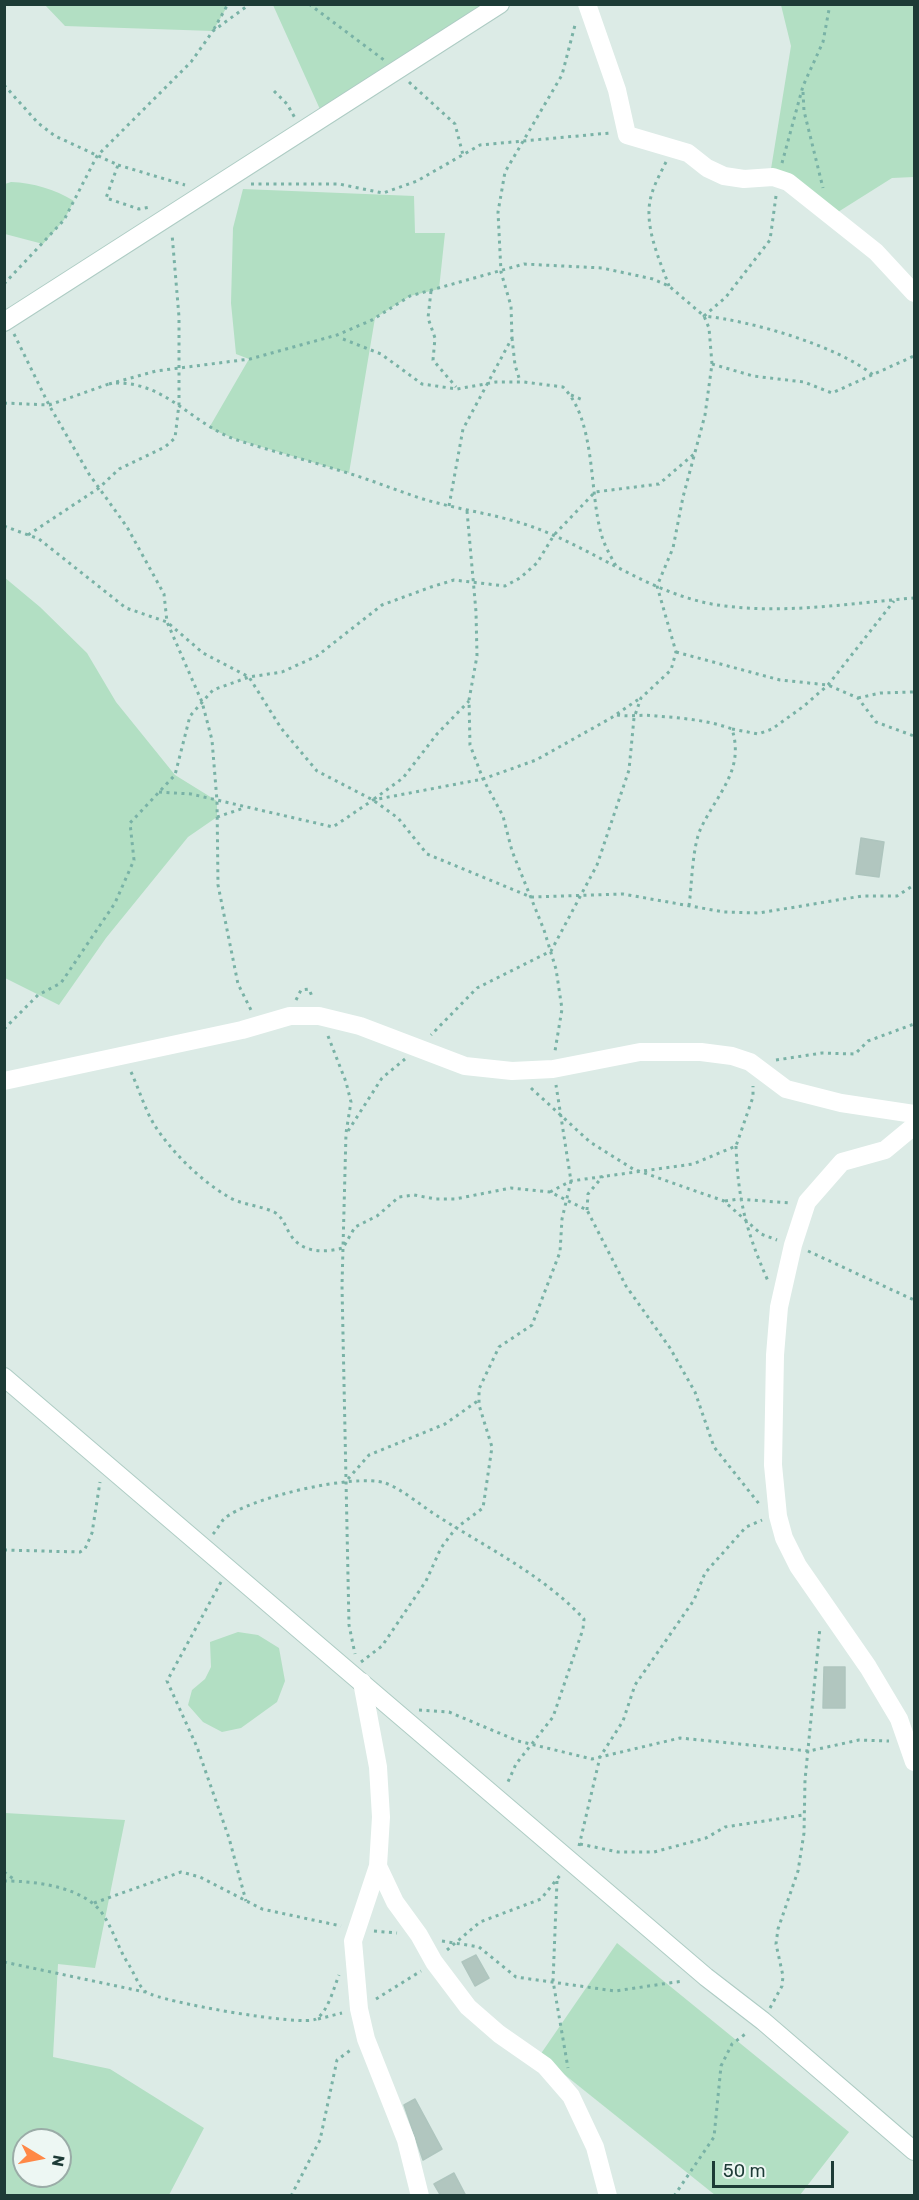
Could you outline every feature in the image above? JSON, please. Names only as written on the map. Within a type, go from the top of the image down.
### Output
[{"type":"street","points":[[6,321],[165,210],[207,191],[300,131],[325,118],[500,4]]},
{"type":"street","points":[[587,4],[617,90],[627,135],[688,153],[707,168],[724,176],[744,179],[779,179],[788,182],[876,252],[915,293]]},
{"type":"street","points":[[4,1081],[124,1056],[290,1016],[319,1016],[360,1026],[465,1066],[512,1071],[553,1069],[640,1052],[701,1052],[750,1062],[786,1089],[841,1103],[915,1114]]},
{"type":"street","points":[[915,1126],[885,1150],[842,1162],[807,1202],[793,1245],[779,1307],[775,1355],[773,1465],[778,1516],[784,1538],[899,1719],[915,1762]]},
{"type":"street","points":[[4,1377],[706,1977],[763,2021],[915,2151]]},
{"type":"street","points":[[362,1682],[378,1767],[381,1817],[378,1866],[353,1941],[359,2009],[366,2039],[406,2140],[420,2196]]},
{"type":"street","points":[[378,1866],[395,1902],[419,1935],[434,1962],[468,2007],[500,2034],[545,2066],[571,2096],[595,2147],[608,2196]]},
{"type":"path","points":[[4,284],[64,220],[97,156],[191,62],[213,31],[228,4]]},
{"type":"path","points":[[213,31],[250,4]]},
{"type":"path","points":[[704,316],[726,297],[770,240],[779,179],[803,86],[823,42],[830,4]]},
{"type":"path","points":[[521,382],[515,365],[511,306],[501,272],[498,212],[505,172],[562,75],[576,20]]},
{"type":"path","points":[[4,85],[38,123],[55,136],[118,165],[207,191]]},
{"type":"path","points":[[803,86],[804,111],[818,173],[832,216]]},
{"type":"path","points":[[274,91],[287,104],[300,131]]},
{"type":"path","points":[[250,184],[339,184],[383,192],[417,182],[480,145],[617,132],[627,135]]},
{"type":"path","points":[[669,286],[653,241],[650,207],[652,194],[672,149]]},
{"type":"path","points":[[28,535],[99,488],[119,469],[165,447],[175,438],[179,404],[177,369],[179,318],[165,210],[139,209],[106,198],[118,165]]},
{"type":"path","points":[[4,403],[49,405],[109,384],[177,369],[250,359],[337,335],[372,321],[410,296],[524,264],[602,268],[653,279],[669,286],[704,316],[709,328],[712,364],[705,415],[673,548],[657,586],[676,652],[671,670],[640,698],[617,714],[536,760],[483,779],[373,800]]},
{"type":"path","points":[[431,291],[428,318],[435,338],[433,360],[457,389]]},
{"type":"path","points":[[704,316],[771,330],[826,350],[873,375]]},
{"type":"path","points":[[6,321],[49,405],[99,488],[127,527],[164,594],[167,622],[202,702],[212,740],[218,801],[218,885],[238,984],[258,1025]]},
{"type":"path","points":[[449,506],[463,429],[512,336]]},
{"type":"path","points":[[343,339],[381,354],[422,384],[457,389],[486,384],[521,382],[562,387],[578,410],[595,492],[600,530],[606,549],[617,568]]},
{"type":"path","points":[[712,364],[753,376],[804,382],[832,393],[915,356]]},
{"type":"path","points":[[109,384],[130,383],[148,388],[179,404],[209,428],[235,439],[449,506],[511,519],[554,535],[617,568],[700,602],[780,610],[915,598]]},
{"type":"path","points":[[569,394],[583,399]]},
{"type":"path","points":[[4,1029],[38,995],[61,984],[109,912],[134,860],[130,823],[176,775],[190,716],[213,690],[249,677],[282,672],[317,657],[381,605],[446,582],[473,582],[505,586],[520,578],[537,562],[554,535],[595,492],[659,484],[695,454]]},
{"type":"path","points":[[319,1016],[346,1082],[351,1102],[346,1133],[343,1248],[349,1625],[357,1665],[382,1646],[426,1581],[441,1548],[456,1528],[483,1508],[492,1447],[479,1399],[479,1389],[499,1347],[532,1325],[560,1252],[571,1181],[553,1069],[562,1009],[556,969],[512,851],[503,816],[483,779],[470,745],[469,700],[477,656],[467,511]]},
{"type":"path","points":[[4,526],[39,539],[126,608],[167,622],[203,653],[249,677],[280,728],[317,771],[373,800],[398,818],[427,854],[531,897],[623,894],[724,912],[759,914],[862,896],[897,896],[913,886]]},
{"type":"path","points":[[617,714],[634,718],[653,715],[716,723],[732,729],[759,734],[772,729],[828,685],[895,600]]},
{"type":"path","points":[[676,652],[780,680],[828,685],[858,698],[876,722],[915,736]]},
{"type":"path","points":[[858,698],[880,693],[915,692]]},
{"type":"path","points":[[346,1133],[382,1078],[417,1049],[477,988],[551,951],[597,865],[629,770],[634,718],[640,698]]},
{"type":"path","points":[[159,792],[191,794],[333,827],[403,778],[437,734],[469,700]]},
{"type":"path","points":[[688,906],[700,829],[730,780],[735,761],[736,742],[732,729]]},
{"type":"path","points":[[218,818],[246,808]]},
{"type":"path","points":[[779,1307],[743,1217],[740,1199],[736,1146],[753,1097],[750,1062],[794,1060],[822,1053],[855,1054],[868,1041],[915,1024]]},
{"type":"path","points":[[124,1056],[155,1126],[191,1168],[228,1197],[274,1212],[282,1218],[298,1244],[326,1252],[343,1248],[355,1227],[377,1216],[399,1197],[414,1195],[436,1199],[455,1199],[511,1188],[550,1192],[587,1210]]},
{"type":"path","points":[[512,1071],[590,1142],[637,1170],[724,1201],[761,1234],[793,1245],[915,1300]]},
{"type":"path","points":[[550,1192],[571,1181],[693,1164],[736,1146]]},
{"type":"path","points":[[605,1175],[588,1194],[587,1210],[626,1286],[670,1348],[696,1392],[714,1447],[765,1510]]},
{"type":"path","points":[[724,1201],[740,1199],[807,1202]]},
{"type":"path","points":[[347,1480],[369,1455],[445,1425],[479,1399]]},
{"type":"path","points":[[4,1550],[80,1552],[85,1549],[92,1533],[103,1461]]},
{"type":"path","points":[[204,1548],[224,1519],[275,1494],[316,1488],[347,1480],[385,1483],[508,1558],[562,1597],[584,1618],[583,1629],[553,1717],[516,1764],[500,1801]]},
{"type":"path","points":[[4,1962],[238,2013],[308,2023],[359,2009],[434,1962],[480,1922],[541,1899],[580,1844],[600,1757],[623,1721],[634,1685],[694,1600],[705,1574],[746,1527],[770,1516]]},
{"type":"path","points":[[228,1569],[167,1681],[197,1747],[229,1838],[246,1900]]},
{"type":"path","points":[[674,2196],[714,2137],[721,2066],[732,2043],[763,2021],[782,1986],[783,1976],[776,1944],[798,1871],[804,1833],[803,1815],[822,1601]]},
{"type":"path","points":[[390,1707],[449,1712],[531,1744],[592,1759],[680,1738],[809,1751],[859,1740],[908,1742]]},
{"type":"path","points":[[580,1844],[618,1852],[654,1852],[706,1838],[724,1827],[803,1815]]},
{"type":"path","points":[[4,1872],[17,1881]]},
{"type":"path","points":[[557,1879],[553,1981],[571,2096]]},
{"type":"path","points":[[4,1881],[60,1888],[93,1903],[104,1916],[123,1957],[146,1992]]},
{"type":"path","points":[[318,2019],[323,2014],[340,1972]]},
{"type":"path","points":[[291,2196],[320,2140],[337,2060],[366,2039]]},
{"type":"green space","points":[[45,5],[228,5],[213,31],[65,26]]},
{"type":"green space","points":[[273,5],[495,5],[323,116]]},
{"type":"green space","points":[[781,5],[914,5],[914,177],[892,178],[838,212],[771,169],[791,46]]},
{"type":"green space","points":[[11,182],[44,187],[74,201],[64,220],[43,244],[5,234],[5,184]]},
{"type":"green space","points":[[243,189],[414,196],[415,233],[445,233],[439,289],[410,296],[375,318],[349,473],[235,439],[209,428],[249,359],[236,354],[231,303],[233,228]]},
{"type":"green space","points":[[4,577],[40,607],[87,653],[116,702],[175,775],[217,801],[217,817],[188,837],[106,938],[59,1005],[5,978]]},
{"type":"green space","points":[[238,1632],[258,1635],[279,1648],[285,1681],[277,1702],[241,1728],[222,1732],[203,1722],[188,1705],[192,1690],[205,1679],[211,1667],[210,1642]]},
{"type":"green space","points":[[5,1813],[125,1820],[95,1968],[58,1964],[53,2057],[110,2069],[204,2128],[169,2195],[5,2195]]},
{"type":"green space","points":[[617,1943],[849,2132],[800,2195],[715,2195],[540,2055]]},
{"type":"building","points":[[861,838],[884,842],[879,877],[856,874]]},
{"type":"building","points":[[824,1667],[845,1667],[845,1708],[823,1708]]},
{"type":"building","points":[[476,1955],[489,1978],[475,1986],[462,1962]]},
{"type":"building","points":[[415,2099],[442,2149],[423,2160],[404,2105]]},
{"type":"building","points":[[454,2173],[466,2196],[441,2196],[434,2184]]}]
